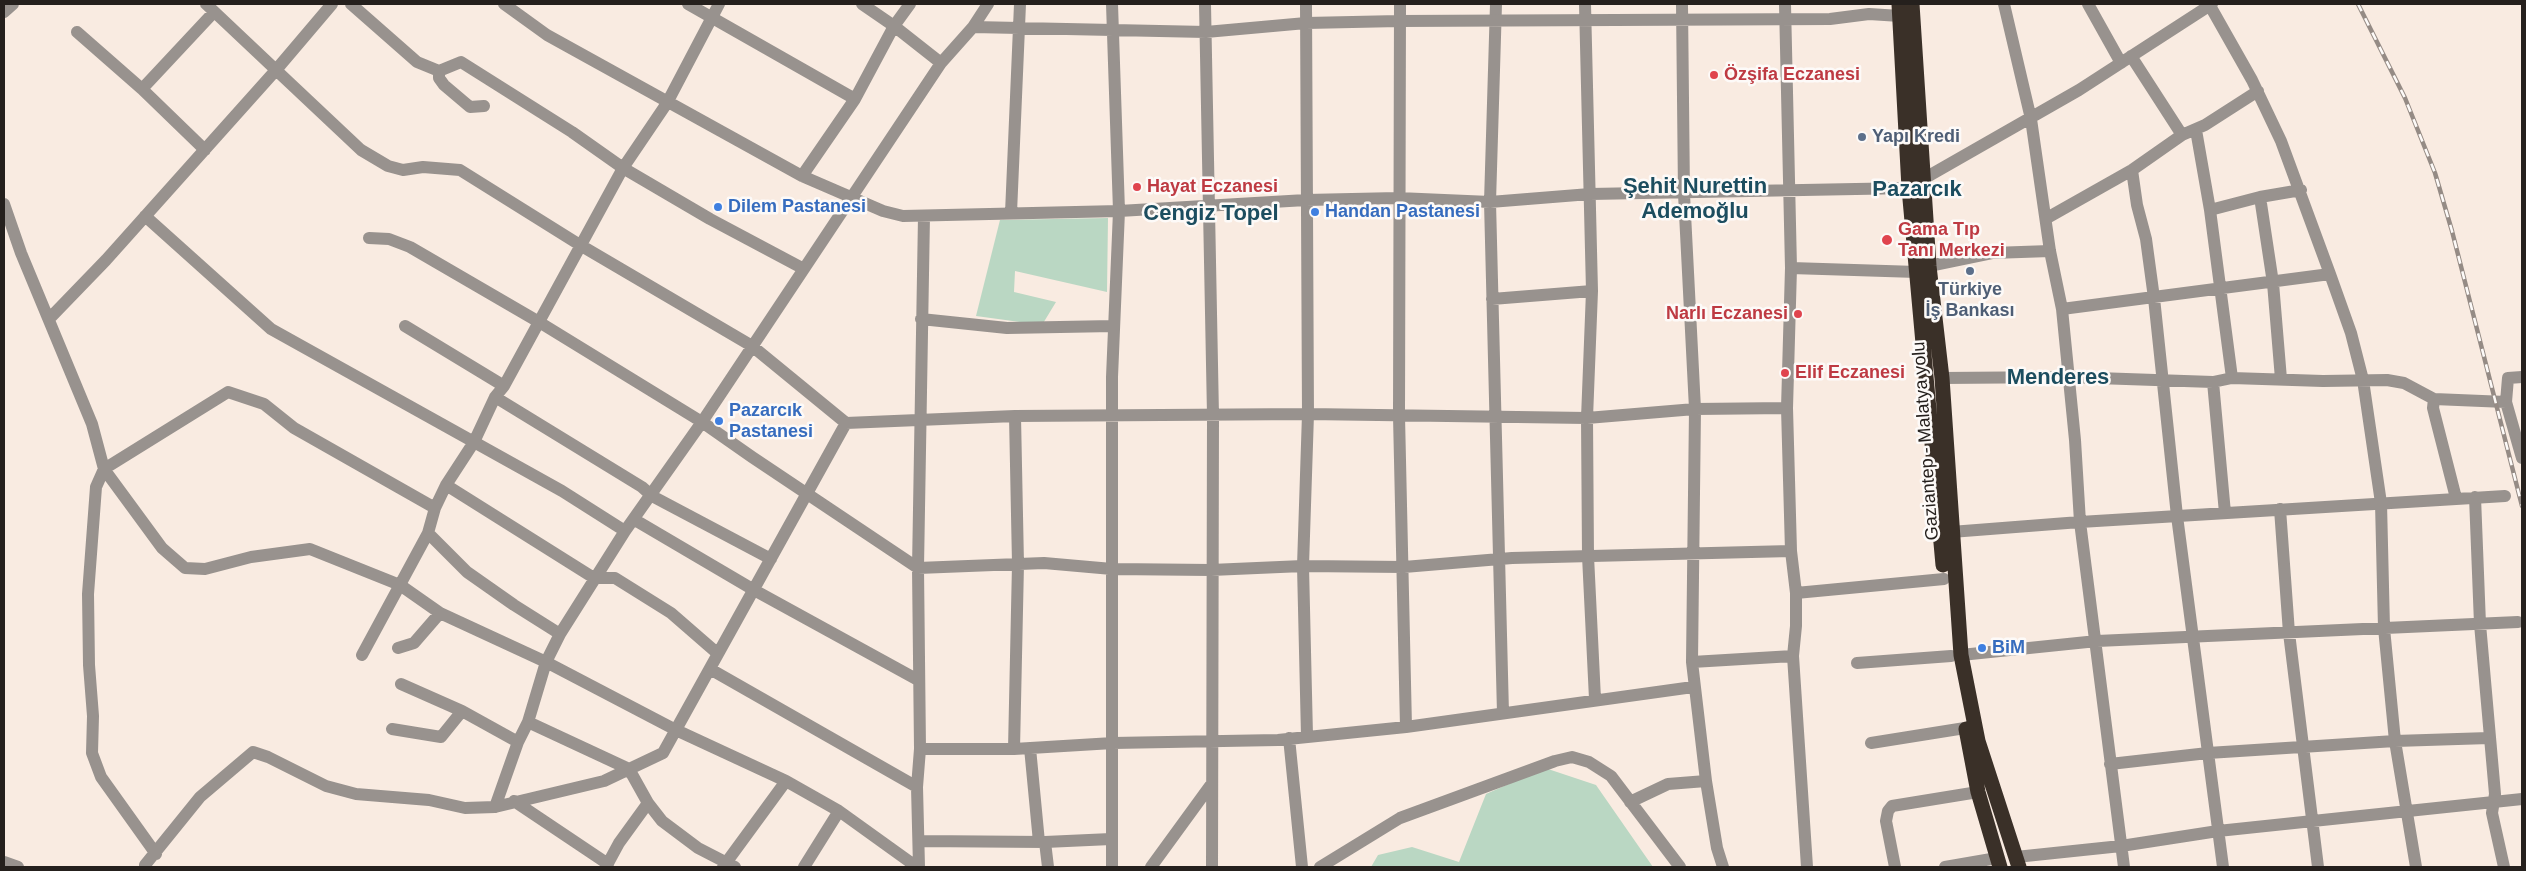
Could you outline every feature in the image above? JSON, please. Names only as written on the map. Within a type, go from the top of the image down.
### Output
[{"type":"highway","name":"Gaziantep - Malatya yolu","points":[[1912,4],[1925,178],[1923,269],[1944,580],[1965,728],[1978,792],[1998,863]]},
{"type":"highway","name":"Gaziantep - Malatya yolu","points":[[1900,10],[1909,188],[1942,378],[1956,656],[1978,741],[2017,862]]},
{"type":"street","points":[[4,12],[13,4]]},
{"type":"street","points":[[49,319],[205,150],[332,4]]},
{"type":"street","points":[[351,4],[417,62],[439,70],[461,62],[572,132],[623,168],[710,219],[804,269]]},
{"type":"street","points":[[504,4],[547,35],[802,176],[883,211],[903,216],[1119,210],[1306,200],[1398,198],[1490,202],[1590,194],[1684,194],[1909,188]]},
{"type":"street","points":[[688,4],[854,100]]},
{"type":"street","points":[[362,655],[428,533],[435,508],[446,485],[474,442],[495,397],[504,386],[623,168],[667,103],[719,4]]},
{"type":"street","points":[[862,4],[894,26],[941,63]]},
{"type":"street","points":[[802,176],[854,100],[894,26],[910,4]]},
{"type":"street","points":[[495,807],[518,742],[528,722],[546,662],[560,634],[594,578],[702,422],[941,63],[973,27],[988,4]]},
{"type":"street","points":[[1011,213],[1020,4]]},
{"type":"street","points":[[1112,4],[1111,31],[1119,210],[1113,326],[1112,416],[1114,743],[1112,867]]},
{"type":"street","points":[[1205,4],[1213,415],[1211,570],[1212,742],[1210,786],[1212,867]]},
{"type":"street","points":[[1306,4],[1308,414],[1303,566],[1307,736]]},
{"type":"street","points":[[1400,4],[1398,198],[1399,416],[1404,567],[1406,727]]},
{"type":"street","points":[[1496,4],[1490,202],[1494,417],[1504,713]]},
{"type":"street","points":[[1585,4],[1592,291],[1587,418],[1588,556],[1595,699]]},
{"type":"street","points":[[1682,4],[1684,194],[1695,409],[1692,552],[1693,687],[1717,848],[1723,867]]},
{"type":"street","points":[[1785,4],[1791,268],[1786,408],[1792,551],[1796,593],[1793,656],[1807,867]]},
{"type":"street","points":[[2004,4],[2031,119],[2047,218],[2050,251],[2062,309],[2075,440],[2080,522],[2097,641],[2110,764],[2124,867]]},
{"type":"street","points":[[2088,4],[2182,135]]},
{"type":"street","points":[[1925,178],[2031,119],[2211,4],[2258,91],[2301,190],[2364,380],[2381,503],[2384,628],[2395,741],[2416,867]]},
{"type":"street","points":[[142,89],[210,8],[360,150],[388,166],[403,170],[423,167],[460,170],[580,245],[752,346],[846,423],[920,422],[1015,416],[1308,414],[1587,418],[1695,409],[1786,408]]},
{"type":"street","points":[[973,27],[1206,32],[1306,23],[1399,21],[1785,17],[1830,19],[1900,10]]},
{"type":"street","points":[[77,32],[142,89],[205,150]]},
{"type":"street","points":[[439,70],[439,78],[444,85],[470,107],[484,106]]},
{"type":"street","points":[[2047,218],[2132,170],[2182,135],[2196,130],[2258,91]]},
{"type":"street","points":[[2196,130],[2210,210],[2232,378]]},
{"type":"street","points":[[2132,170],[2136,205],[2146,239],[2154,298],[2177,516],[2223,867]]},
{"type":"street","points":[[2210,210],[2260,197],[2301,190]]},
{"type":"street","points":[[2260,197],[2273,283],[2281,379]]},
{"type":"street","points":[[4,204],[21,253],[92,424],[104,469],[162,548],[185,568],[205,569],[251,556],[310,549],[400,585],[440,613],[546,662],[676,730],[786,781],[839,811],[918,867]]},
{"type":"street","points":[[145,216],[272,329],[562,491],[625,531]]},
{"type":"street","points":[[918,867],[917,787],[920,749],[918,568],[924,216]]},
{"type":"street","points":[[370,238],[389,239],[410,247],[539,322],[702,422],[918,568],[1044,563],[1112,569],[1211,570],[1303,566],[1404,567],[1499,559],[1692,552],[1792,551]]},
{"type":"street","points":[[1791,268],[1923,269],[1992,253],[2050,251]]},
{"type":"street","points":[[2062,309],[2220,288],[2273,283],[2330,274]]},
{"type":"street","points":[[1492,299],[1592,291]]},
{"type":"street","points":[[921,319],[1007,328],[1113,326]]},
{"type":"street","points":[[405,326],[504,386]]},
{"type":"street","points":[[1942,378],[2068,377],[2213,382],[2232,378],[2387,380],[2404,383],[2434,399],[2506,402]]},
{"type":"street","points":[[2522,377],[2508,378],[2506,402],[2519,434],[2522,458]]},
{"type":"street","points":[[2213,382],[2225,513]]},
{"type":"street","points":[[156,854],[101,777],[92,753],[94,716],[89,665],[88,594],[96,487],[104,469],[228,392],[264,404],[294,428],[435,508]]},
{"type":"street","points":[[495,397],[642,487],[652,496],[771,559]]},
{"type":"street","points":[[2434,399],[2433,408],[2456,498]]},
{"type":"street","points":[[1014,749],[1018,564],[1015,416]]},
{"type":"street","points":[[145,865],[156,854],[200,797],[253,752],[268,757],[326,786],[356,794],[429,800],[465,808],[495,807],[604,781],[663,752],[846,423]]},
{"type":"street","points":[[446,485],[594,578],[616,578],[671,613],[717,653]]},
{"type":"street","points":[[1951,532],[2280,509],[2505,496]]},
{"type":"street","points":[[2475,497],[2480,624],[2495,794],[2492,813],[2504,867]]},
{"type":"street","points":[[2280,509],[2289,633],[2318,867]]},
{"type":"street","points":[[635,520],[754,590],[918,680]]},
{"type":"street","points":[[428,533],[467,572],[560,634]]},
{"type":"street","points":[[1796,593],[1944,580]]},
{"type":"street","points":[[398,648],[414,643],[440,613]]},
{"type":"street","points":[[1857,663],[1956,656],[2097,641],[2518,622]]},
{"type":"street","points":[[1692,662],[1793,656]]},
{"type":"street","points":[[710,669],[917,787]]},
{"type":"street","points":[[401,684],[462,711],[518,742]]},
{"type":"street","points":[[920,749],[1014,749],[1114,743],[1212,742],[1289,738],[1406,727],[1595,699],[1693,687]]},
{"type":"street","points":[[392,729],[441,738],[462,711]]},
{"type":"street","points":[[528,722],[629,768],[648,803],[662,821],[698,848],[728,866],[786,781]]},
{"type":"street","points":[[1871,743],[1965,728]]},
{"type":"street","points":[[1289,738],[1302,867]]},
{"type":"street","points":[[2110,764],[2208,753],[2395,741],[2489,738]]},
{"type":"street","points":[[1030,748],[1042,842],[1048,867]]},
{"type":"street","points":[[1320,867],[1400,818],[1555,761],[1572,758],[1589,762],[1611,776],[1680,867]]},
{"type":"street","points":[[1630,802],[1668,784],[1706,781]]},
{"type":"street","points":[[1151,867],[1210,786]]},
{"type":"street","points":[[1895,867],[1886,821],[1888,811],[1892,806],[1978,792]]},
{"type":"street","points":[[2017,862],[2218,831],[2522,799]]},
{"type":"street","points":[[514,802],[607,866],[619,843],[648,803]]},
{"type":"street","points":[[804,867],[839,811]]},
{"type":"street","points":[[919,841],[1042,842],[1112,839]]},
{"type":"street","points":[[4,862],[18,867]]},
{"type":"street","points":[[1945,867],[1998,863]]},
{"type":"green space","points":[[1108,218],[1107,292],[1015,271],[1014,292],[1056,302],[1042,325],[976,316],[1000,220]]},
{"type":"green space","points":[[1545,768],[1596,785],[1653,867],[1371,867],[1378,855],[1412,847],[1459,862],[1486,794]]},
{"type":"railway","points":[[2358,4],[2405,98],[2435,173],[2452,231],[2522,506]]},
{"type":"place","name":"Özşifa Eczanesi","points":[[1714,75]]},
{"type":"place","name":"Yapı Kredi","points":[[1862,137]]},
{"type":"place","name":"Hayat Eczanesi","points":[[1137,187]]},
{"type":"place","name":"Dilem Pastanesi","points":[[718,207]]},
{"type":"place","name":"Handan Pastanesi","points":[[1315,212]]},
{"type":"place","name":"Gama Tıp Tanı Merkezi","points":[[1887,240]]},
{"type":"place","name":"Türkiye İş Bankası","points":[[1970,271]]},
{"type":"place","name":"Narlı Eczanesi","points":[[1798,314]]},
{"type":"place","name":"Elif Eczanesi","points":[[1785,373]]},
{"type":"place","name":"Pazarcık Pastanesi","points":[[719,421]]},
{"type":"place","name":"BiM","points":[[1982,648]]},
{"type":"district","name":"Pazarcık","points":[[1917,190]]},
{"type":"district","name":"Şehit Nurettin Ademoğlu","points":[[1695,200]]},
{"type":"district","name":"Cengiz Topel","points":[[1211,214]]},
{"type":"district","name":"Menderes","points":[[2058,378]]}]
